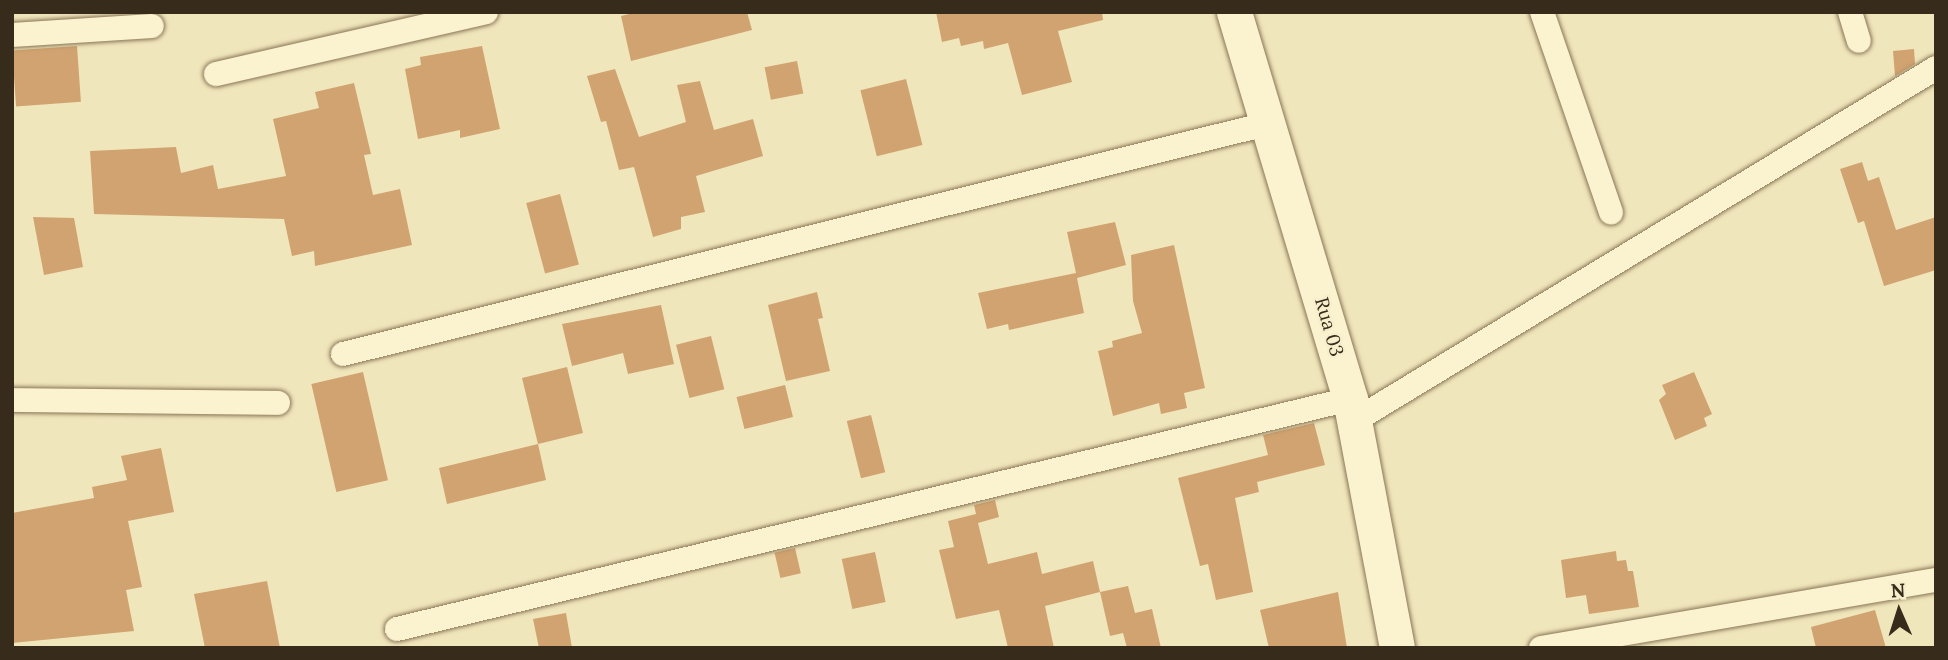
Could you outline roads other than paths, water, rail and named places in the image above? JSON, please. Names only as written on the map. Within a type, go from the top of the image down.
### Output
[{"type":"street","points":[[216,74],[486,12]]},
{"type":"street","name":"Rua 03","points":[[1234,12],[1270,123],[1352,410],[1397,648]]},
{"type":"street","points":[[1542,12],[1611,212]]},
{"type":"street","points":[[1850,12],[1859,41]]},
{"type":"street","points":[[12,35],[152,26]]},
{"type":"street","points":[[397,629],[1352,410],[1936,68]]},
{"type":"street","points":[[343,354],[1270,123]]},
{"type":"street","points":[[12,400],[278,403]]},
{"type":"street","points":[[1542,648],[1936,580]]}]
